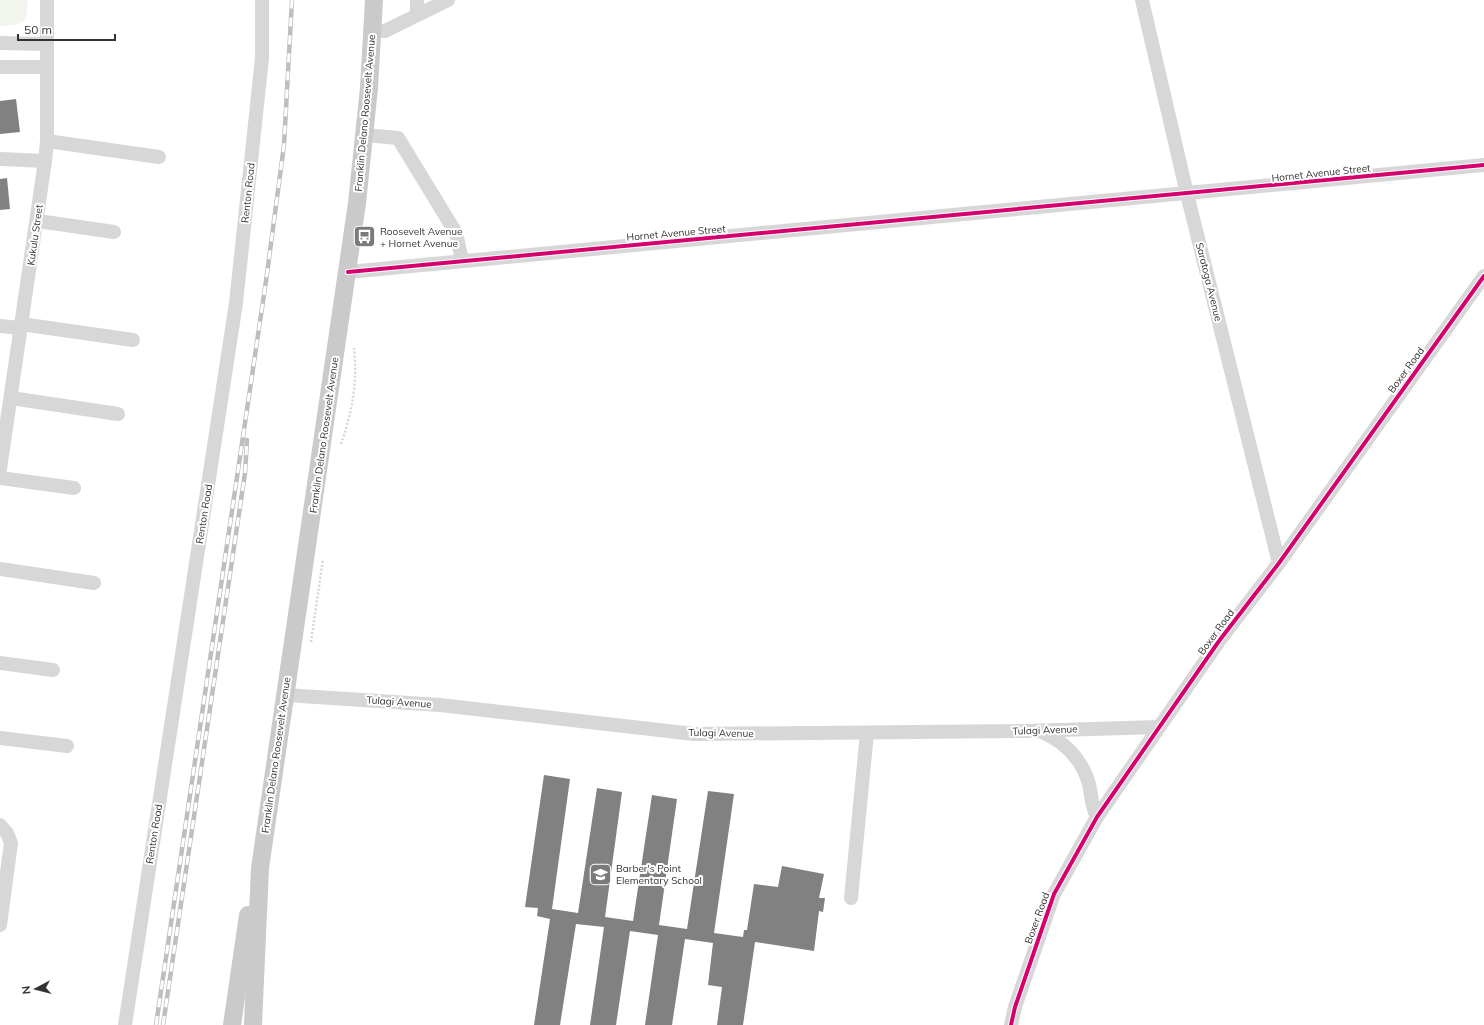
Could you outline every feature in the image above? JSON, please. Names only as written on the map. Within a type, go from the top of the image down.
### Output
[{"type":"main road","name":"Franklin Delano Roosevelt Avenue","points":[[253,1025],[260,868],[348,272],[365,135],[374,0]]},
{"type":"main road","name":"Franklin Delano Roosevelt Avenue","points":[[232,1025],[248,912],[260,868]]},
{"type":"street","name":"Kukulu Street","points":[[0,469],[38,221],[47,141],[46,0]]},
{"type":"street","name":"Renton Road","points":[[125,1025],[236,303],[262,58],[262,0]]},
{"type":"street","points":[[417,0],[417,15]]},
{"type":"street","points":[[373,31],[385,31],[448,0]]},
{"type":"street","name":"Saratoga Avenue","points":[[1142,0],[1187,194],[1278,563]]},
{"type":"street","points":[[0,43],[47,44]]},
{"type":"street","points":[[0,67],[47,67]]},
{"type":"street","points":[[365,135],[398,138],[456,233],[462,260]]},
{"type":"street","points":[[47,141],[159,157]]},
{"type":"street","points":[[0,159],[45,161]]},
{"type":"street","name":"Hornet Avenue Street","points":[[348,272],[462,260],[768,234],[1484,165]]},
{"type":"street","points":[[38,221],[114,232]]},
{"type":"street","name":"Boxer Road","points":[[1011,1025],[1015,1007],[1054,894],[1097,817],[1219,641],[1278,563],[1484,276]]},
{"type":"street","points":[[0,326],[21,326],[133,340]]},
{"type":"street","points":[[11,398],[118,414]]},
{"type":"street","points":[[0,478],[74,488]]},
{"type":"street","points":[[0,568],[94,583]]},
{"type":"street","points":[[0,664],[53,670]]},
{"type":"street","name":"Tulagi Avenue","points":[[285,695],[440,705],[694,734],[1038,731],[1159,727]]},
{"type":"street","points":[[1038,731],[1048,735],[1067,747],[1081,764],[1089,785],[1092,807],[1097,817]]},
{"type":"street","points":[[851,898],[866,733]]},
{"type":"street","points":[[0,738],[67,746]]},
{"type":"street","points":[[0,825],[8,833],[11,848],[0,925]]},
{"type":"path","points":[[341,444],[348,422],[355,387],[356,364],[354,348]]},
{"type":"path","points":[[311,642],[323,559]]},
{"type":"shaded area","points":[[0,0],[27,0],[27,14],[22,22],[14,25],[0,26]]},
{"type":"building","points":[[16,99],[20,132],[0,134],[0,101]]},
{"type":"building","points":[[7,178],[10,209],[0,210],[0,179]]},
{"type":"building","points":[[544,775],[570,779],[552,909],[578,913],[597,788],[622,792],[605,917],[633,921],[652,795],[677,799],[659,925],[687,929],[708,791],[734,794],[714,933],[743,937],[744,930],[747,930],[754,884],[778,887],[782,866],[824,874],[819,898],[825,898],[823,912],[819,911],[814,951],[755,942],[743,1025],[717,1025],[722,987],[708,985],[713,943],[685,939],[672,1025],[645,1025],[658,935],[630,931],[616,1025],[590,1025],[604,927],[576,924],[560,1025],[534,1025],[550,919],[537,916],[538,908],[525,907]]},
{"type":"railway","points":[[156,1025],[266,281],[284,145],[292,0]]},
{"type":"railway","points":[[163,1025],[245,473],[247,440]]},
{"type":"cycle path","points":[[348,272],[1484,165]]},
{"type":"cycle path","points":[[1011,1025],[1015,1007],[1054,894],[1097,817],[1219,641],[1279,563],[1484,276]]},
{"type":"place","name":"Roosevelt Avenue + Hornet Avenue","points":[[365,237]]},
{"type":"place","name":"Barber's Point Elementary School","points":[[600,874]]}]
